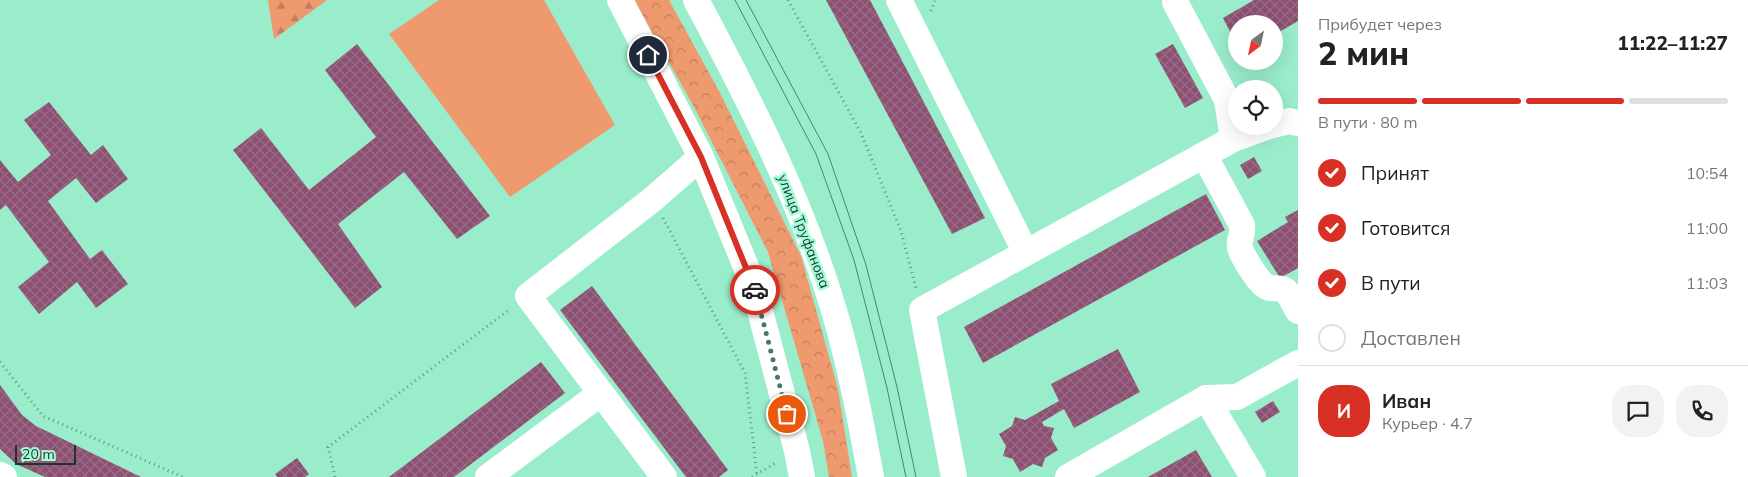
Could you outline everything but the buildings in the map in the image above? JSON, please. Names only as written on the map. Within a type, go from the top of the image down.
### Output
[{"type":"street","points":[[620,0],[701,157],[753,284],[797,451],[802,477]]},
{"type":"street","name":"улица Труфанова","points":[[696,0],[746,93],[804,223],[835,314],[858,406],[871,477]]},
{"type":"street","points":[[899,0],[1026,253]]},
{"type":"street","points":[[1175,2],[1227,100],[1233,139]]},
{"type":"street","points":[[1283,123],[1289,121],[1298,123]]},
{"type":"street","points":[[954,477],[922,310],[1233,139],[1244,135]]},
{"type":"street","points":[[1204,155],[1242,225],[1243,232],[1240,238],[1240,247],[1261,283],[1268,288],[1282,288],[1298,311]]},
{"type":"street","points":[[664,477],[528,296],[653,199],[701,157]]},
{"type":"street","points":[[1068,477],[1206,398],[1237,397],[1298,363]]},
{"type":"street","points":[[488,477],[601,393]]},
{"type":"street","points":[[1206,398],[1253,477]]},
{"type":"street","points":[[0,475],[4,477]]},
{"type":"path","points":[[788,0],[861,133],[901,231],[922,310]]},
{"type":"path","points":[[653,199],[745,373],[756,474]]},
{"type":"path","points":[[335,477],[328,447],[528,296]]},
{"type":"path","points":[[0,362],[43,416],[183,477]]},
{"type":"green space","points":[[268,0],[327,0],[274,39]]},
{"type":"green space","points":[[439,0],[544,0],[615,125],[510,197],[389,34]]},
{"type":"green space","points":[[634,0],[669,0],[720,93],[801,256],[838,389],[852,477],[829,477],[823,441],[768,252],[694,107]]},
{"type":"tram line","points":[[735,0],[816,154],[854,260],[887,388],[906,477]]},
{"type":"tram line","points":[[746,0],[828,154],[866,265],[897,387],[916,477]]},
{"type":"way so far","points":[[755,290],[787,414]]},
{"type":"route","points":[[648,55],[701,157],[755,290]]}]
